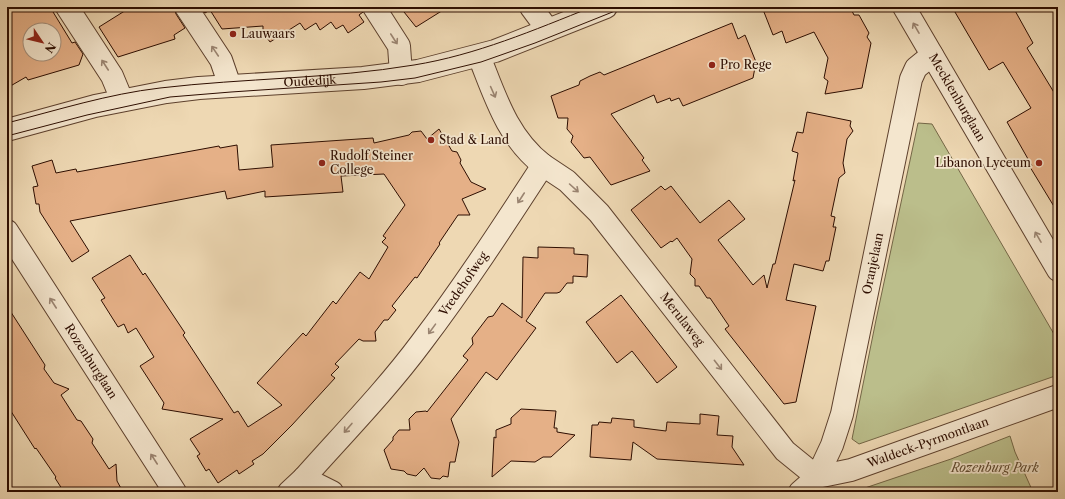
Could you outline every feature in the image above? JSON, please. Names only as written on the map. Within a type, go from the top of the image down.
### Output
[{"type":"street","points":[[67,7],[112,76],[122,100]]},
{"type":"street","points":[[186,7],[221,60],[230,86]]},
{"type":"street","points":[[374,7],[399,46],[400,74]]},
{"type":"street","points":[[531,7],[548,30]]},
{"type":"street","name":"Oudedijk","points":[[7,130],[45,119],[146,95],[199,88],[363,78],[430,69],[479,56],[606,7]]},
{"type":"street","name":"Mecklenburglaan","points":[[904,7],[1058,270]]},
{"type":"street","name":"Oranjelaan","points":[[817,477],[832,445],[842,414],[911,79],[916,68],[932,55]]},
{"type":"street","points":[[479,56],[508,125],[516,139],[534,158],[543,165]]},
{"type":"street","name":"Merulaweg","points":[[543,165],[567,182],[599,213],[785,451],[817,477]]},
{"type":"street","name":"Vredehofweg","points":[[297,485],[405,364],[422,342],[474,269],[543,165]]},
{"type":"street","name":"Rozenburglaan","points":[[7,231],[175,492]]},
{"type":"street","name":"Waldeck-Pyrmontlaan","points":[[800,492],[817,477],[851,470],[1058,396]]},
{"type":"street","points":[[297,485],[332,492]]},
{"type":"green space","points":[[918,123],[932,124],[1058,341],[1058,375],[859,444],[852,439]]},
{"type":"green space","name":"Rozenburg Park","points":[[1010,436],[1015,452],[1033,492],[853,492],[951,459]]},
{"type":"building","points":[[7,7],[50,7],[59,22],[22,22],[22,62],[62,62],[62,27],[72,43],[75,42],[83,54],[79,65],[28,80],[26,77],[7,88]]},
{"type":"building","points":[[131,7],[174,7],[176,14],[185,28],[174,35],[175,39],[118,57],[99,27]]},
{"type":"building","points":[[201,7],[362,7],[363,12],[359,15],[364,22],[348,33],[343,25],[336,29],[331,22],[320,30],[316,23],[305,30],[300,23],[270,42],[263,32],[263,26],[222,29],[210,10],[205,13]]},
{"type":"building","points":[[400,7],[448,7],[416,27]]},
{"type":"building","points":[[762,7],[850,7],[854,15],[859,15],[869,33],[867,37],[871,43],[862,88],[825,94],[828,81],[824,78],[828,58],[814,32],[786,43],[782,31],[773,35]]},
{"type":"building","points":[[952,7],[1013,7],[1033,43],[1027,48],[1058,99],[1058,213],[1030,167],[1032,166],[1007,122],[1031,108],[1003,62],[989,70]]},
{"type":"building","points":[[732,23],[738,39],[745,35],[756,62],[753,78],[683,106],[679,98],[671,101],[670,98],[657,103],[654,95],[611,114],[644,158],[642,160],[650,171],[611,185],[590,157],[584,158],[571,142],[573,136],[567,129],[568,118],[558,118],[551,96],[579,85],[580,81],[590,76],[600,72],[604,75]]},
{"type":"building","points":[[807,112],[851,121],[850,126],[853,131],[847,139],[843,163],[845,173],[839,178],[831,216],[835,217],[833,227],[836,227],[829,261],[826,261],[823,271],[794,264],[786,300],[816,306],[796,402],[784,404],[725,329],[729,326],[710,298],[707,298],[699,286],[695,286],[695,279],[690,274],[692,259],[677,238],[661,248],[631,210],[661,186],[665,190],[671,186],[700,223],[729,200],[745,219],[718,240],[753,285],[764,275],[767,288],[773,264],[775,264],[795,180],[793,181],[798,153],[792,151],[797,132],[803,133]]},
{"type":"building","points":[[439,129],[452,151],[457,152],[461,160],[460,163],[471,182],[486,189],[462,199],[470,215],[458,215],[417,278],[415,277],[392,306],[396,310],[388,320],[384,320],[375,332],[376,341],[363,341],[359,339],[335,364],[339,367],[331,375],[335,378],[263,454],[252,461],[254,464],[239,474],[237,470],[218,483],[209,469],[206,471],[197,456],[200,454],[190,439],[223,419],[162,409],[164,403],[140,366],[154,357],[136,328],[128,333],[124,324],[118,327],[101,300],[105,298],[92,278],[130,255],[143,275],[145,273],[185,333],[183,335],[234,413],[238,411],[248,427],[282,405],[257,383],[303,333],[306,336],[333,301],[336,304],[360,272],[369,279],[388,247],[382,242],[386,238],[383,236],[405,205],[384,174],[341,176],[343,192],[265,197],[265,191],[227,199],[225,191],[70,221],[89,251],[72,262],[40,212],[39,204],[36,204],[33,187],[38,186],[32,166],[52,160],[56,173],[76,169],[77,172],[219,146],[220,148],[237,145],[239,170],[273,167],[271,145],[373,138],[374,143],[409,135],[412,132],[421,131],[427,139]]},
{"type":"building","points":[[538,247],[574,248],[574,254],[588,255],[587,277],[573,276],[573,283],[567,283],[560,292],[545,293],[526,321],[536,328],[497,380],[486,372],[451,419],[459,442],[455,462],[450,462],[448,477],[443,476],[440,479],[431,478],[424,468],[416,476],[407,474],[404,471],[391,469],[384,450],[399,430],[410,430],[409,419],[416,412],[427,412],[468,360],[463,356],[473,344],[472,338],[488,317],[493,316],[502,303],[522,318],[523,257],[538,258]]},
{"type":"building","points":[[621,295],[677,367],[657,383],[632,351],[617,363],[586,322]]},
{"type":"building","points":[[7,306],[45,365],[44,369],[54,383],[69,389],[61,395],[77,420],[81,421],[93,439],[92,443],[109,469],[116,464],[117,481],[123,492],[64,492],[55,478],[56,477],[36,448],[35,449],[7,405]]},
{"type":"building","points":[[521,409],[556,411],[554,428],[557,428],[557,432],[575,435],[551,457],[543,457],[535,462],[511,461],[492,477],[494,437],[496,438],[496,430],[511,424],[511,418]]},
{"type":"building","points":[[700,414],[719,416],[717,435],[733,436],[732,447],[744,465],[657,459],[633,442],[631,460],[590,457],[592,425],[598,425],[599,422],[611,423],[612,418],[634,420],[634,427],[666,431],[667,422],[700,424]]},
{"type":"tram line","points":[[7,123],[121,94],[160,88],[382,70],[437,61],[504,41],[592,7]]},
{"type":"tram line","points":[[7,136],[87,115],[170,97],[381,82],[415,78],[481,62],[535,43],[625,7]]},
{"type":"place","name":"Lauwaars","points":[[233,34]]},
{"type":"place","name":"Pro Rege","points":[[712,65]]},
{"type":"place","name":"Stad & Land","points":[[431,140]]},
{"type":"place","name":"Rudolf Steiner College","points":[[322,163]]},
{"type":"place","name":"Libanon Lyceum","points":[[1039,163]]}]
